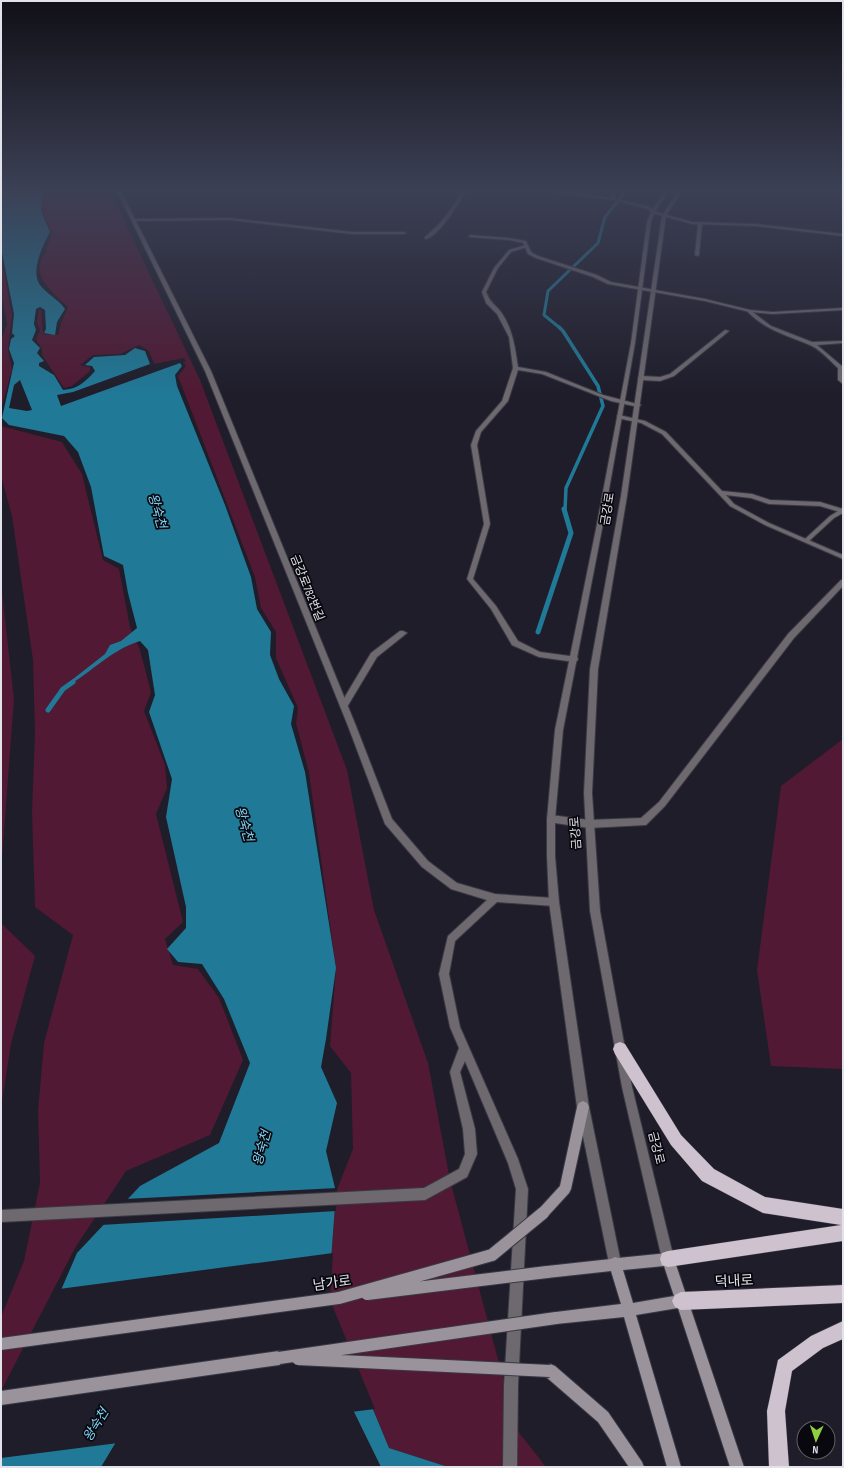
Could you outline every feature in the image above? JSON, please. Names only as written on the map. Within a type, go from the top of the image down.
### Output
[{"type":"highway","points":[[620,1049],[676,1140],[708,1176],[763,1205],[843,1217]]},
{"type":"highway","points":[[668,1259],[843,1233]]},
{"type":"highway","name":"덕내로","points":[[681,1301],[843,1294]]},
{"type":"highway","points":[[779,1467],[776,1411],[784,1366],[817,1342],[843,1330]]},
{"type":"main road","points":[[339,1298],[492,1255],[543,1214],[565,1189],[582,1107]]},
{"type":"main road","name":"남가로","points":[[1,1344],[339,1298],[615,1263],[668,1259]]},
{"type":"main road","name":"금강로","points":[[668,1259],[737,1467]]},
{"type":"main road","name":"금강로","points":[[615,1263],[627,1310],[674,1467]]},
{"type":"main road","name":"덕내로","points":[[627,1310],[681,1301]]},
{"type":"main road","points":[[1,1398],[556,1318],[627,1310]]},
{"type":"main road","points":[[279,1358],[550,1371],[603,1417],[637,1467]]},
{"type":"street","name":"금강로782번길","points":[[152,258],[208,371],[344,705],[388,821],[425,864],[454,886],[496,898],[554,902]]},
{"type":"street","points":[[505,258],[496,268],[484,292],[488,302],[499,313],[511,337],[516,368],[505,401],[478,432],[474,445],[487,524],[479,544],[470,579],[494,608],[515,643],[538,654],[574,659]]},
{"type":"street","points":[[541,258],[610,283],[705,300],[750,311],[772,312],[843,308]]},
{"type":"street","name":"금강로","points":[[615,1263],[582,1107],[554,902],[551,856],[551,819],[559,730],[574,659],[622,404],[642,288],[645,258]]},
{"type":"street","name":"금강로","points":[[658,258],[636,419],[594,669],[588,793],[595,911],[627,1087],[668,1259]]},
{"type":"street","points":[[750,311],[757,320],[799,341],[810,344],[843,342]]},
{"type":"street","points":[[641,378],[660,379],[672,375],[727,331]]},
{"type":"street","points":[[810,344],[842,368],[841,380],[843,382]]},
{"type":"street","points":[[516,368],[543,372],[571,383],[592,394],[622,404],[638,405]]},
{"type":"street","points":[[619,416],[636,419],[653,425],[664,432],[732,505],[767,524],[807,540],[843,557]]},
{"type":"street","points":[[719,492],[752,496],[769,502],[820,504],[843,510]]},
{"type":"street","points":[[807,540],[832,517],[843,510]]},
{"type":"street","points":[[551,819],[589,824],[643,822],[662,804],[791,636],[843,582]]},
{"type":"street","points":[[344,705],[374,655],[403,633]]},
{"type":"street","points":[[496,898],[451,939],[444,974],[455,1027],[514,1163],[522,1190],[510,1467]]},
{"type":"street","points":[[1,1216],[425,1194],[464,1172],[471,1154],[469,1129],[454,1072],[464,1049]]},
{"type":"shaded area","points":[[1,258],[12,315],[8,350],[12,369],[1,410],[1,341],[7,324],[1,292]]},
{"type":"shaded area","points":[[43,258],[142,258],[200,380],[347,770],[374,910],[428,1063],[450,1180],[517,1430],[546,1467],[448,1467],[389,1448],[328,1301],[336,1192],[353,1149],[351,1073],[330,1046],[336,968],[309,773],[296,723],[298,708],[276,658],[276,632],[261,608],[255,577],[178,376],[186,366],[183,362],[186,361],[184,358],[154,364],[149,351],[139,345],[120,354],[93,355],[80,365],[90,367],[90,371],[72,386],[64,388],[42,355],[42,349],[36,339],[40,330],[37,322],[39,309],[41,310],[43,334],[58,335],[61,323],[68,307],[44,282],[39,267]]},
{"type":"shaded area","points":[[1,426],[62,442],[82,474],[103,560],[119,569],[130,627],[140,650],[151,692],[144,711],[165,765],[167,788],[156,814],[183,922],[165,939],[173,965],[198,969],[219,998],[243,1060],[210,1135],[126,1171],[75,1248],[1,1391],[1,1317],[24,1261],[40,1183],[38,1111],[44,1043],[73,935],[35,907],[32,811],[35,734],[33,660],[12,516],[1,476]]},
{"type":"shaded area","points":[[1,583],[14,699],[1,871]]},
{"type":"shaded area","points":[[843,739],[843,1069],[771,1066],[757,970],[781,786]]},
{"type":"shaded area","points":[[1,923],[35,956],[11,1044],[1,1108]]},
{"type":"water","name":"왕숙천","points":[[3,258],[39,258],[36,273],[40,285],[65,309],[57,322],[55,335],[44,333],[46,329],[45,310],[40,307],[36,309],[34,324],[36,330],[32,340],[40,348],[37,353],[44,361],[39,363],[39,366],[54,375],[63,390],[73,388],[84,382],[95,371],[92,366],[85,365],[94,357],[125,355],[135,348],[145,351],[150,364],[73,392],[57,395],[61,406],[180,363],[182,366],[175,375],[177,386],[225,505],[251,577],[257,609],[271,632],[270,655],[279,679],[294,706],[291,724],[305,772],[336,968],[321,1067],[337,1103],[326,1151],[336,1192],[328,1301],[389,1448],[448,1467],[381,1467],[293,1287],[214,1279],[101,1467],[1,1467],[1,1429],[77,1253],[140,1186],[219,1143],[250,1063],[224,999],[202,964],[178,962],[167,949],[186,928],[186,907],[166,817],[172,779],[149,712],[155,695],[148,650],[140,641],[129,645],[108,657],[70,685],[59,690],[105,654],[110,645],[121,641],[137,628],[123,565],[104,556],[91,487],[78,452],[64,436],[9,425],[2,418],[14,363],[9,349],[11,339],[15,336],[12,333],[14,314]],"holes":[[[20,380],[32,410],[27,411],[9,408],[14,385]]]},
{"type":"pier","points":[[337,1188],[336,1211],[101,1225],[125,1199]]},
{"type":"pier","points":[[333,1253],[330,1300],[375,1409],[351,1412],[291,1288],[215,1281],[118,1443],[1,1458],[1,1424],[59,1289]]},
{"type":"waterway","points":[[560,328],[544,315],[548,291],[583,258]]},
{"type":"waterway","points":[[560,328],[598,386],[603,406],[566,488],[565,510]]},
{"type":"waterway","points":[[538,632],[571,533],[564,509]]},
{"type":"waterway","points":[[48,710],[63,689],[73,682]]}]
